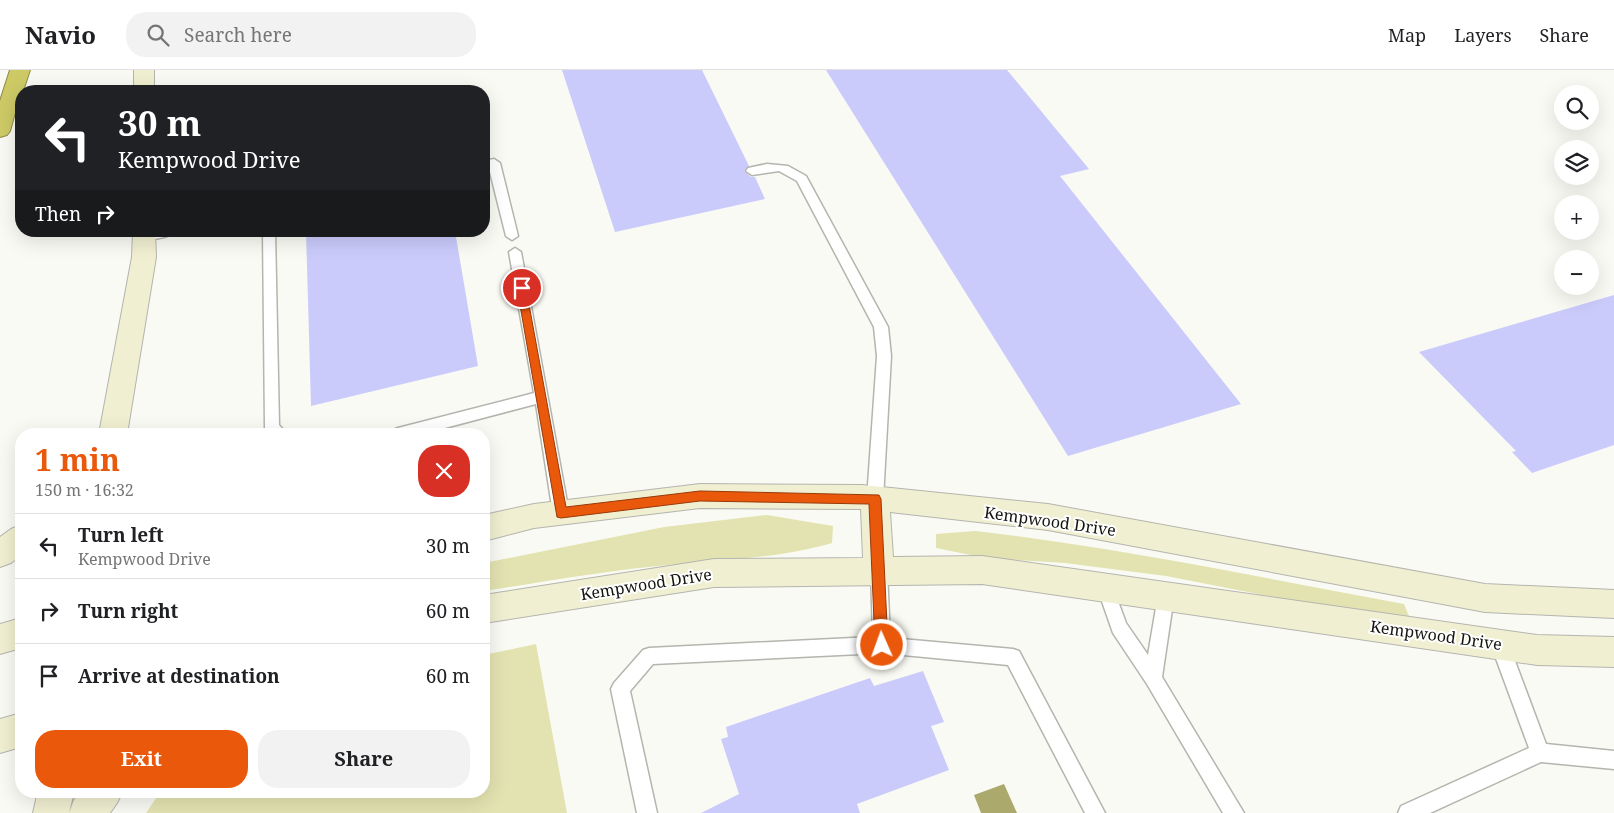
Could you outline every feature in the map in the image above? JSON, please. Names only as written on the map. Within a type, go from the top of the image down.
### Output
[{"type":"highway","points":[[15,85],[20,70]]},
{"type":"highway","points":[[0,131],[15,85]]},
{"type":"main road","points":[[144,70],[144,85]]},
{"type":"main road","points":[[114,428],[144,257],[144,237]]},
{"type":"main road","name":"Kempwood Drive","points":[[490,527],[534,516],[700,496],[875,499],[1048,517],[1485,598],[1614,604]]},
{"type":"main road","points":[[875,499],[879,571]]},
{"type":"main road","points":[[0,554],[15,543]]},
{"type":"main road","name":"Kempwood Drive","points":[[490,608],[714,572],[982,570],[1537,650],[1614,652]]},
{"type":"main road","points":[[0,639],[15,635]]},
{"type":"main road","points":[[0,736],[15,732]]},
{"type":"main road","points":[[51,813],[54,798]]},
{"type":"main road","points":[[87,813],[99,798]]},
{"type":"lane","points":[[490,164],[494,163],[512,236]]},
{"type":"lane","points":[[752,171],[772,167],[789,169],[802,179],[881,327],[884,356],[875,499]]},
{"type":"lane","points":[[270,237],[272,428]]},
{"type":"lane","points":[[515,252],[561,513]]},
{"type":"lane","points":[[421,428],[542,397]]},
{"type":"lane","points":[[879,571],[882,645]]},
{"type":"lane","points":[[1105,587],[1119,627],[1153,678],[1234,813]]},
{"type":"lane","points":[[1153,678],[1166,596]]},
{"type":"lane","points":[[647,813],[620,688],[650,656],[882,645],[1013,657],[1095,813]]},
{"type":"lane","points":[[1500,645],[1540,753]]},
{"type":"lane","points":[[1408,813],[1540,753],[1614,760]]},
{"type":"green space","points":[[767,515],[833,526],[832,543],[794,552],[628,569],[490,590],[490,562],[664,527]]},
{"type":"green space","points":[[975,531],[1137,554],[1404,604],[1409,616],[1373,613],[1289,600],[1166,576],[1065,563],[985,558],[936,548],[936,534]]},
{"type":"green space","points":[[536,644],[567,813],[146,813],[156,798],[490,798],[490,654]]},
{"type":"shaded area","points":[[1004,784],[1017,813],[981,813],[974,795]]},
{"type":"building","points":[[562,70],[702,70],[749,166],[744,171],[751,177],[755,177],[765,199],[615,232]]},
{"type":"building","points":[[826,70],[1007,70],[1089,169],[1060,176],[1241,404],[1068,456]]},
{"type":"building","points":[[306,237],[456,237],[478,366],[311,406]]},
{"type":"building","points":[[1614,295],[1614,445],[1532,473],[1512,452],[1516,451],[1419,352]]},
{"type":"building","points":[[923,671],[944,722],[931,726],[949,770],[857,804],[860,813],[701,813],[739,794],[721,739],[728,737],[726,727],[870,678],[874,686]]},
{"type":"route","points":[[522,288],[561,513],[700,496],[862,497],[875,499],[882,645]]}]
